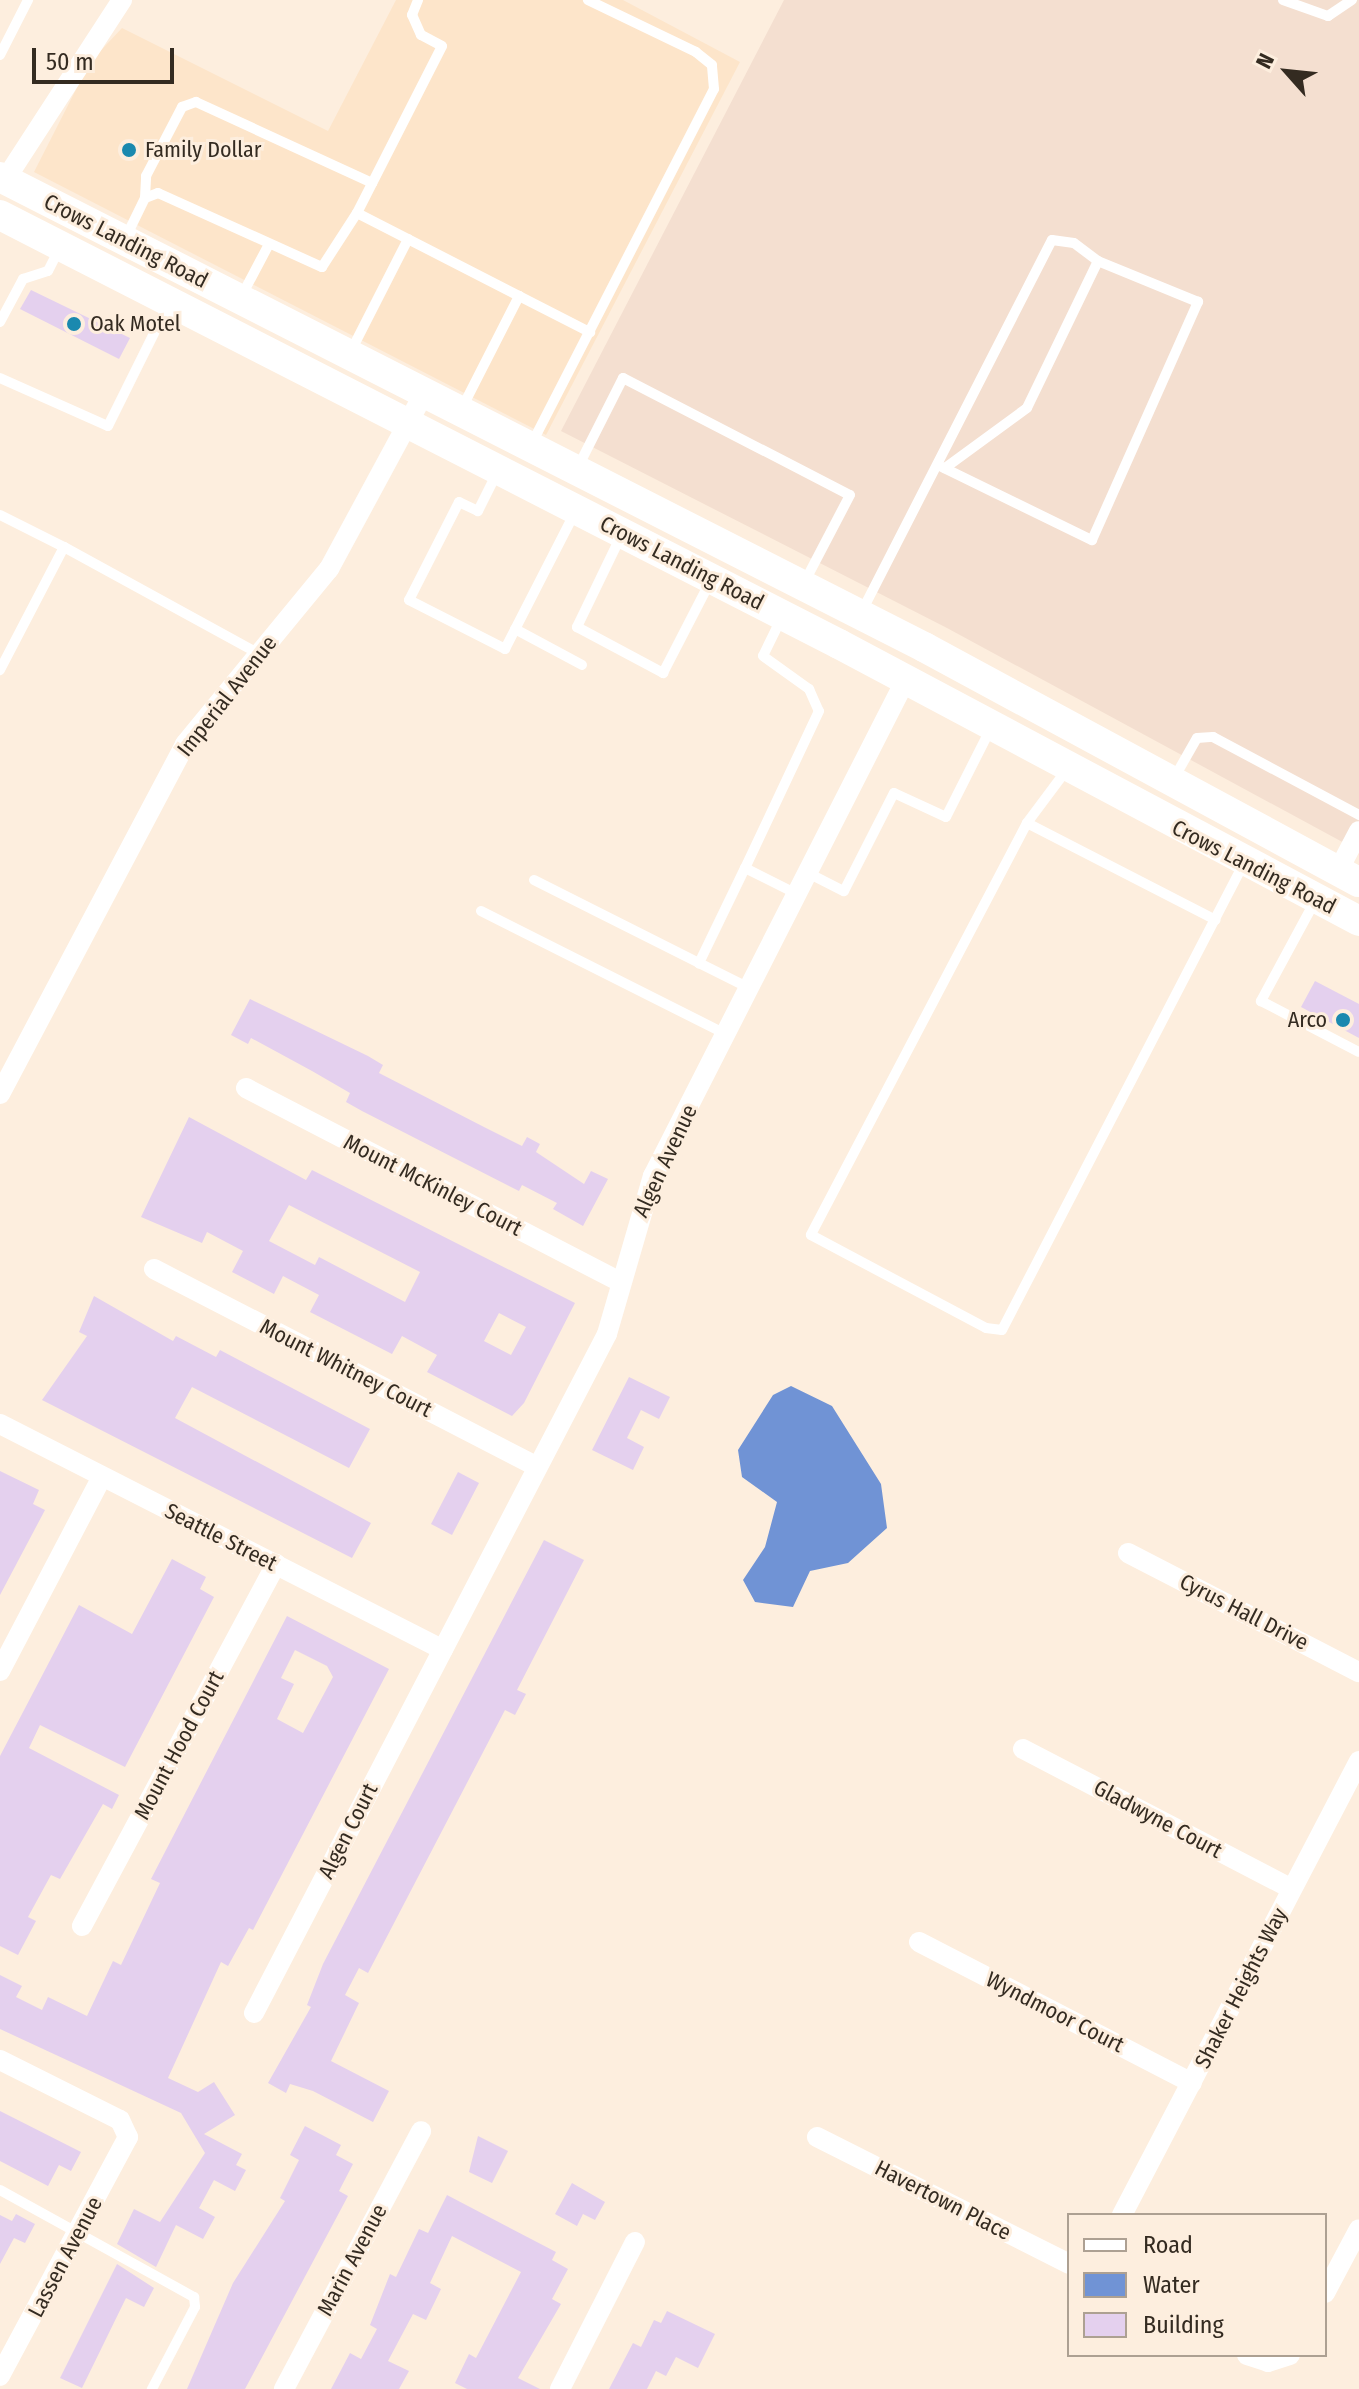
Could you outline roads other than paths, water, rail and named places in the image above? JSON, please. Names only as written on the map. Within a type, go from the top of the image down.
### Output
[{"type":"main road","name":"Crows Landing Road","points":[[2,180],[860,615],[1341,873]]},
{"type":"main road","points":[[4,227],[29,211],[110,244],[124,240]]},
{"type":"main road","name":"Crows Landing Road","points":[[4,227],[60,246],[712,578],[993,725],[1244,863],[1359,921]]},
{"type":"main road","points":[[200,317],[245,323],[334,361],[349,355]]},
{"type":"main road","points":[[674,559],[709,558],[831,616],[860,615]]},
{"type":"main road","points":[[906,679],[915,672],[936,673],[1009,707],[1029,706]]},
{"type":"main road","points":[[1244,863],[1267,855],[1341,873]]},
{"type":"street","points":[[2,180],[122,0]]},
{"type":"street","name":"Imperial Avenue","points":[[0,1094],[185,744],[329,569],[424,393]]},
{"type":"street","name":"Algen Avenue","points":[[443,1650],[607,1334],[653,1176],[810,874],[906,679]]},
{"type":"street","points":[[1341,873],[1359,831]]},
{"type":"street","name":"Mount McKinley Court","points":[[246,1088],[620,1282]]},
{"type":"street","name":"Mount Whitney Court","points":[[154,1269],[537,1467]]},
{"type":"street","name":"Seattle Street","points":[[0,1424],[443,1650]]},
{"type":"street","points":[[0,1671],[102,1477]]},
{"type":"street","name":"Cyrus Hall Drive","points":[[1128,1553],[1359,1672]]},
{"type":"street","name":"Mount Hood Court","points":[[82,1926],[276,1564]]},
{"type":"street","name":"Algen Court","points":[[254,2013],[443,1650]]},
{"type":"street","name":"Gladwyne Court","points":[[1023,1749],[1292,1889]]},
{"type":"street","name":"Shaker Heights Way","points":[[1123,2213],[1359,1761]]},
{"type":"street","name":"Wyndmoor Court","points":[[919,1942],[1192,2083]]},
{"type":"street","name":"Lassen Avenue","points":[[0,2060],[120,2120],[128,2137],[0,2376]]},
{"type":"street","name":"Marin Avenue","points":[[284,2389],[421,2131]]},
{"type":"street","name":"Havertown Place","points":[[817,2137],[1067,2263]]},
{"type":"street","points":[[1327,2289],[1359,2229]]},
{"type":"street","points":[[560,2389],[635,2242]]},
{"type":"lane","points":[[0,55],[28,0]]},
{"type":"lane","points":[[145,198],[158,193],[268,246],[322,267],[357,213],[442,46],[421,35],[412,15],[418,0]]},
{"type":"lane","points":[[530,447],[714,89],[712,65],[696,52],[588,0]]},
{"type":"lane","points":[[1283,0],[1328,16],[1352,0]]},
{"type":"lane","points":[[124,240],[145,198],[146,176],[182,107],[196,102],[372,183]]},
{"type":"lane","points":[[357,213],[590,332]]},
{"type":"lane","points":[[349,355],[408,239]]},
{"type":"lane","points":[[860,615],[941,466],[1052,240],[1074,243],[1098,261],[1198,302],[1092,540],[941,466]]},
{"type":"lane","points":[[0,322],[23,279],[48,271],[60,246]]},
{"type":"lane","points":[[240,299],[268,246]]},
{"type":"lane","points":[[941,466],[1027,408],[1098,261]]},
{"type":"lane","points":[[460,412],[519,296]]},
{"type":"lane","points":[[0,378],[108,426],[170,301]]},
{"type":"lane","points":[[576,470],[623,378],[850,495],[802,586]]},
{"type":"lane","points":[[499,469],[478,511],[459,502],[409,600],[505,649],[577,509]]},
{"type":"lane","points":[[0,515],[258,653]]},
{"type":"lane","points":[[622,532],[577,627],[663,673],[712,578]]},
{"type":"lane","points":[[0,670],[64,547]]},
{"type":"lane","points":[[699,963],[819,711],[809,689],[763,656],[783,615]]},
{"type":"lane","points":[[515,629],[582,665]]},
{"type":"lane","points":[[810,874],[844,891],[894,793],[946,817],[993,725]]},
{"type":"lane","points":[[1170,784],[1197,738],[1213,737],[1359,815]]},
{"type":"lane","points":[[1068,768],[1027,823],[812,1225],[811,1235],[986,1328],[1002,1330],[1244,863]]},
{"type":"lane","points":[[1027,823],[1216,920]]},
{"type":"lane","points":[[745,868],[799,895]]},
{"type":"lane","points":[[534,880],[751,989]]},
{"type":"lane","points":[[1316,899],[1261,1001],[1359,1052]]},
{"type":"lane","points":[[481,911],[728,1035]]},
{"type":"lane","points":[[0,2190],[77,2236],[194,2297],[195,2307],[152,2389]]},
{"type":"water","points":[[791,1386],[832,1406],[881,1484],[887,1528],[848,1563],[810,1571],[793,1607],[755,1602],[743,1580],[765,1547],[777,1502],[742,1477],[738,1450],[773,1395]]},
{"type":"place","name":"Family Dollar","points":[[129,150]]},
{"type":"place","name":"Oak Motel","points":[[74,324]]},
{"type":"place","name":"Arco","points":[[1343,1020]]}]
